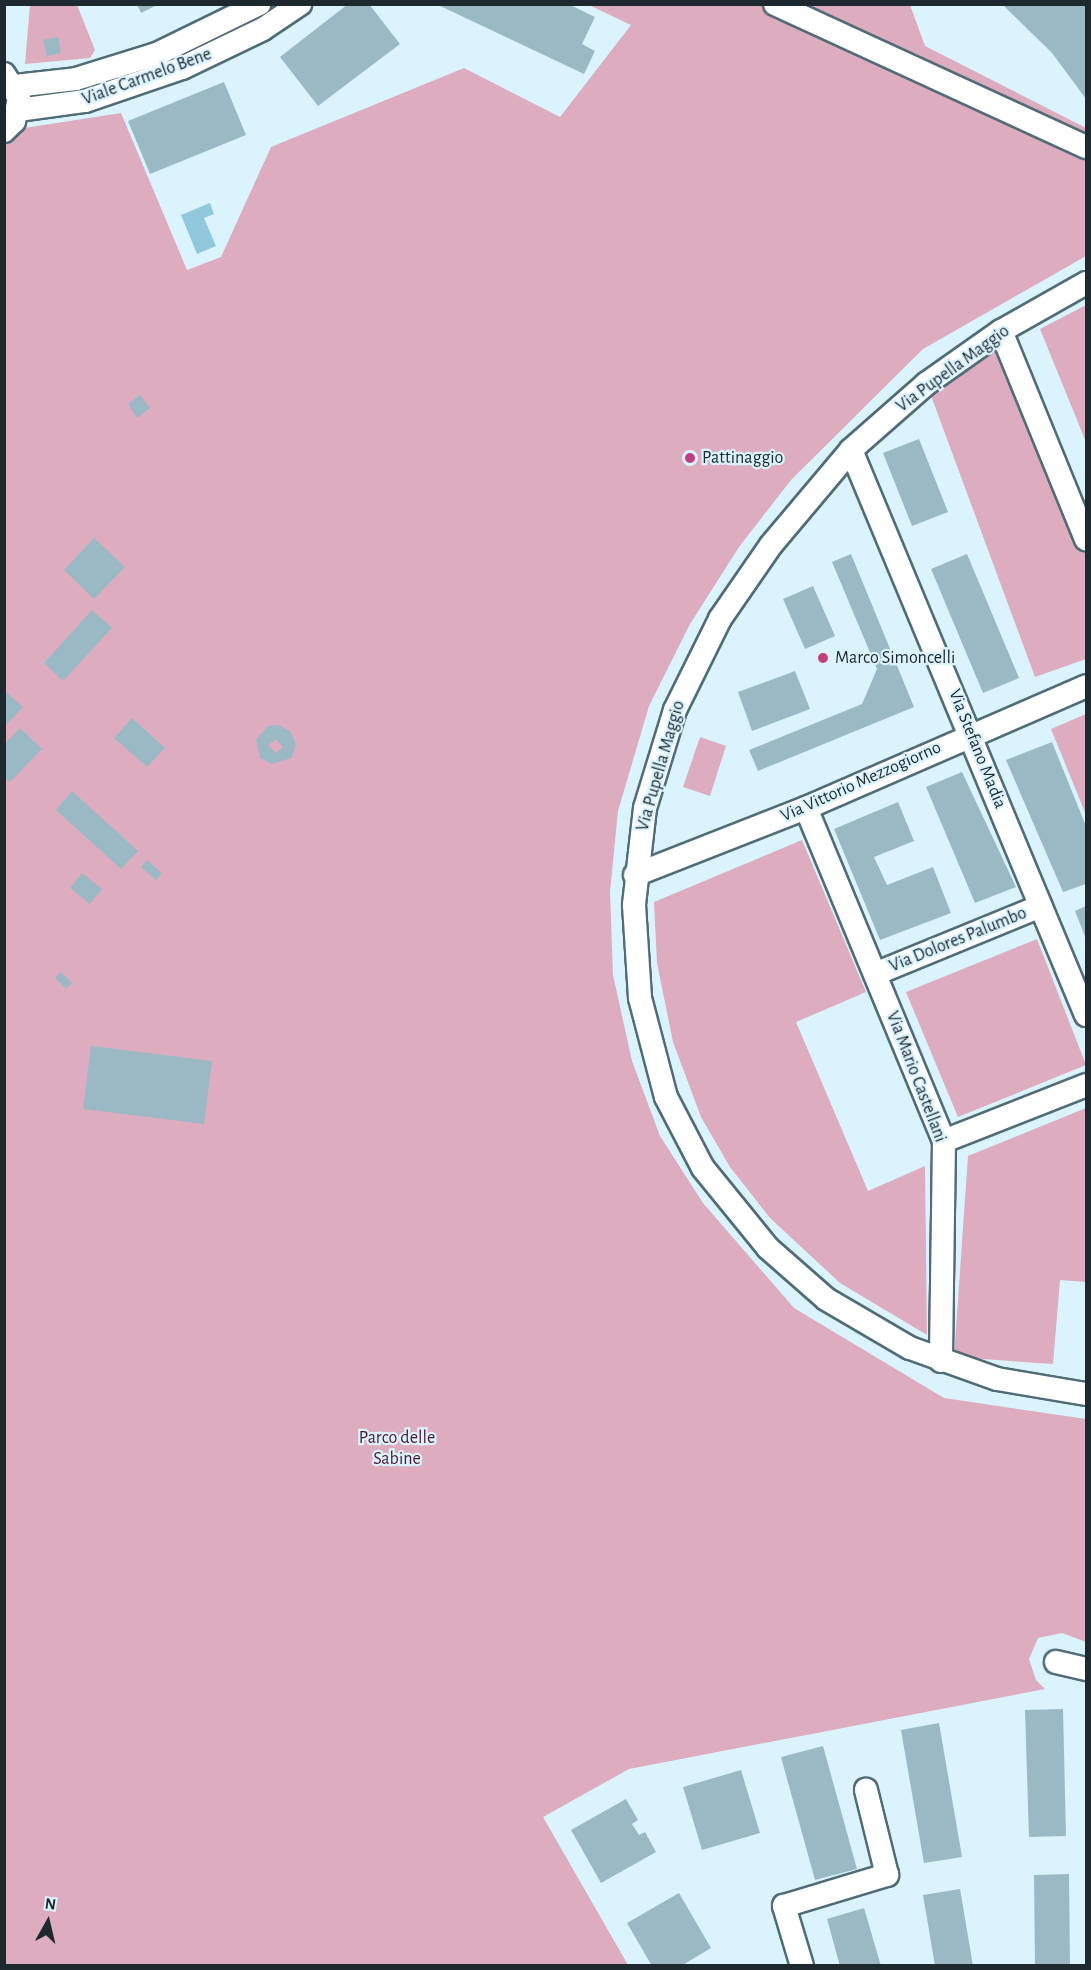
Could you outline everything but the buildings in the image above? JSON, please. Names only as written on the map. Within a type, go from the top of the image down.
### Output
[{"type":"street","name":"Viale Carmelo Bene","points":[[10,80],[76,79],[157,54],[259,4]]},
{"type":"street","name":"Viale Carmelo Bene","points":[[18,110],[65,106],[161,76],[238,42],[300,4]]},
{"type":"street","points":[[775,4],[1086,147]]},
{"type":"street","points":[[4,131],[18,110],[10,80]]},
{"type":"street","name":"Via Pupella Maggio","points":[[1086,283],[1001,331],[933,379],[851,450],[771,545],[700,656],[664,741],[645,808],[635,875],[635,956],[647,1034],[666,1097],[703,1168],[768,1248],[826,1299],[885,1335],[941,1361],[1028,1386],[1086,1394]]},
{"type":"street","points":[[1001,331],[1086,539]]},
{"type":"street","name":"Via Stefano Madia","points":[[851,450],[971,733],[1086,1015]]},
{"type":"street","name":"Via Vittorio Mezzogiorno","points":[[635,875],[806,808],[971,733],[1086,686]]},
{"type":"street","name":"Via Mario Castellani","points":[[806,808],[944,1141],[941,1361]]},
{"type":"street","name":"Via Dolores Palumbo","points":[[875,974],[1041,906]]},
{"type":"street","points":[[944,1141],[1086,1085]]},
{"type":"street","points":[[1056,1662],[1086,1669]]},
{"type":"street","points":[[802,1965],[784,1906],[886,1875],[866,1790]]},
{"type":"green space","points":[[30,5],[77,5],[95,50],[90,58],[25,64]]},
{"type":"green space","name":"Parco delle Sabine","points":[[589,5],[910,5],[925,46],[1086,128],[1086,256],[923,349],[791,480],[739,547],[690,624],[649,706],[618,811],[610,892],[613,975],[632,1061],[660,1136],[703,1203],[794,1308],[944,1398],[1086,1419],[1086,1642],[1062,1633],[1038,1638],[1029,1659],[1036,1680],[1045,1689],[629,1769],[543,1817],[628,1965],[5,1966],[5,131],[121,113],[187,270],[221,257],[271,147],[464,68],[560,117],[631,25]]},
{"type":"green space","points":[[1086,305],[1086,442],[1040,329]]},
{"type":"green space","points":[[994,348],[1007,359],[1086,555],[1086,659],[1035,677],[930,393]]},
{"type":"green space","points":[[1086,714],[1086,815],[1051,729]]},
{"type":"green space","points":[[700,737],[726,746],[710,796],[683,787]]},
{"type":"green space","points":[[802,840],[866,992],[796,1022],[868,1191],[925,1166],[927,1335],[840,1283],[770,1218],[730,1167],[701,1117],[673,1042],[657,963],[654,902]]},
{"type":"green space","points":[[1037,939],[1086,1065],[958,1117],[906,992]]},
{"type":"green space","points":[[1086,1108],[1086,1282],[1060,1280],[1053,1364],[954,1357],[968,1156]]},
{"type":"water","points":[[210,203],[214,214],[204,218],[216,246],[197,254],[181,215]]},
{"type":"place","name":"Pattinaggio","points":[[690,458]]},
{"type":"place","name":"Marco Simoncelli","points":[[823,658]]}]
